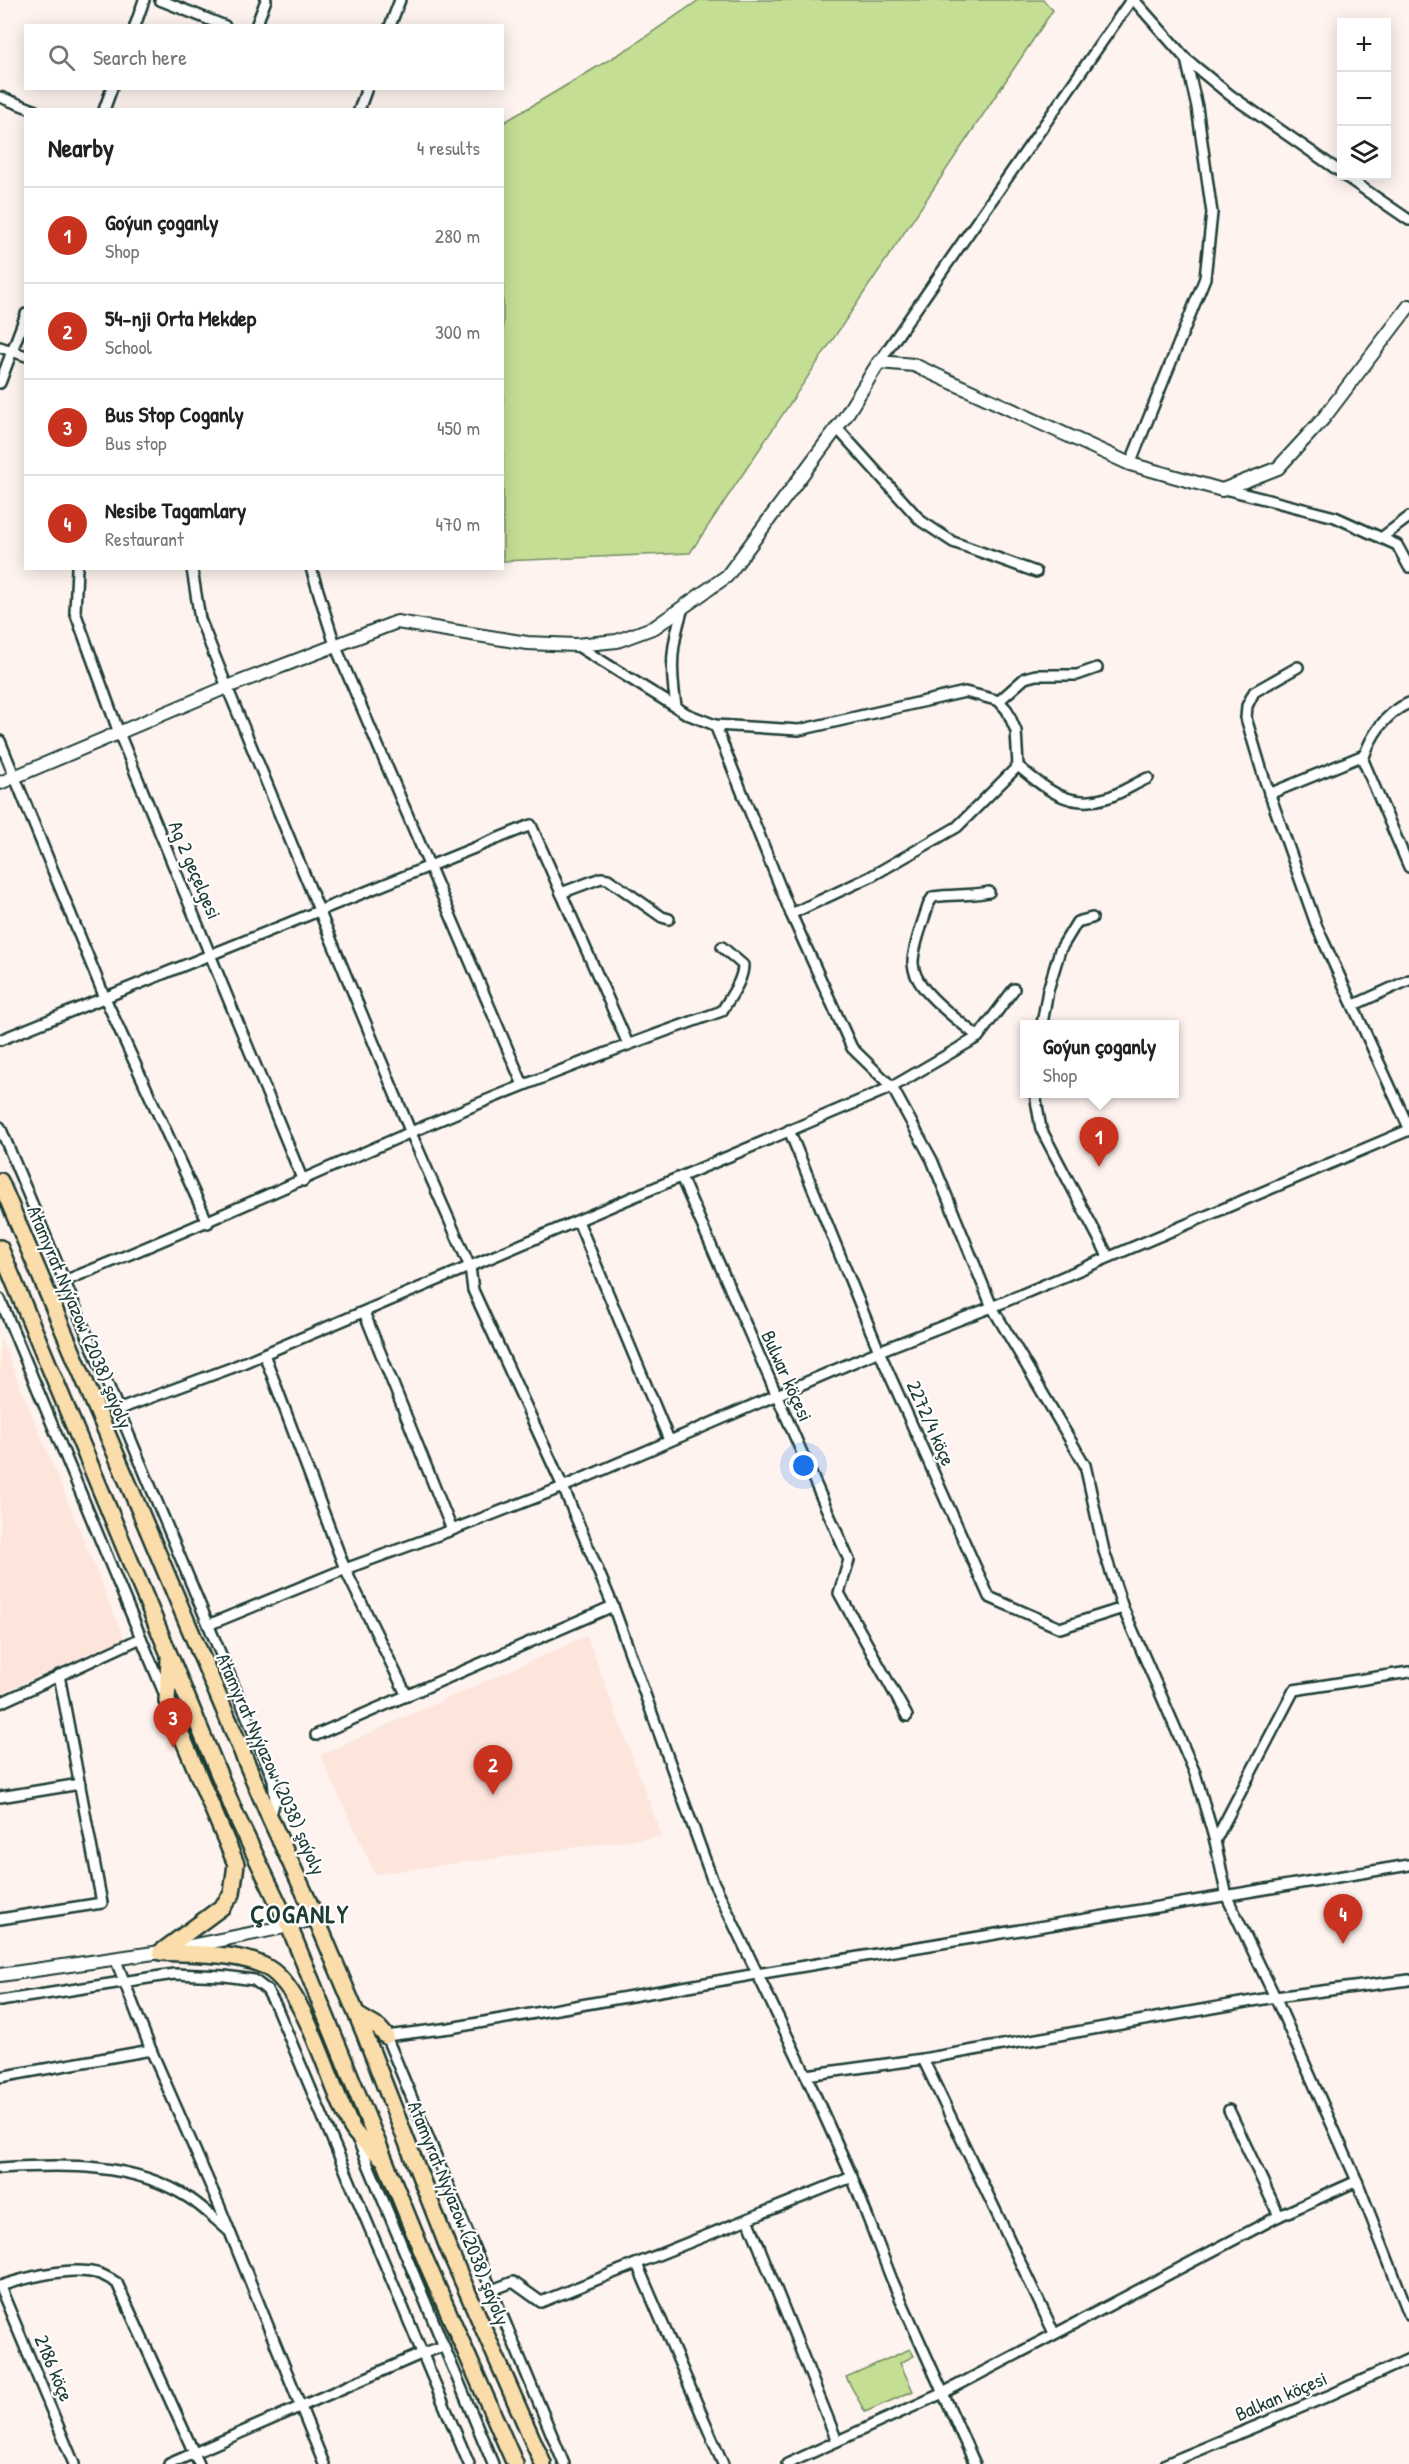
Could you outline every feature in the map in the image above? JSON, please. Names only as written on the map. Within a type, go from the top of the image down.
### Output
[{"type":"main road","name":"Atamyrat Nyýazow (2038) şaýoly","points":[[0,1181],[270,1818],[316,1918],[357,2015],[449,2250],[543,2464]]},
{"type":"main road","points":[[0,1248],[235,1814],[290,1926],[425,2259],[515,2464]]},
{"type":"main road","points":[[161,1952],[213,1916],[232,1894],[236,1864],[168,1701],[169,1652]]},
{"type":"main road","points":[[204,1788],[235,1814]]},
{"type":"main road","points":[[161,1952],[252,1961],[269,1968],[286,1982],[299,2004],[353,2130],[385,2161]]},
{"type":"main road","points":[[324,2010],[324,2063]]},
{"type":"main road","points":[[357,2015],[386,2036]]},
{"type":"street","points":[[136,24],[144,0]]},
{"type":"street","points":[[160,0],[220,24]]},
{"type":"street","points":[[257,24],[266,0]]},
{"type":"street","points":[[391,24],[400,0]]},
{"type":"street","points":[[0,783],[227,687],[397,622],[527,643],[576,645],[617,642],[655,627],[683,608],[727,576],[837,427],[879,362],[1132,0],[1186,59],[1230,95],[1337,170]]},
{"type":"street","points":[[1130,464],[1205,278],[1212,213],[1197,107],[1186,59]]},
{"type":"street","points":[[105,108],[111,90]]},
{"type":"street","points":[[360,108],[366,90]]},
{"type":"street","points":[[0,97],[29,108]]},
{"type":"street","points":[[1351,180],[1409,220]]},
{"type":"street","points":[[879,362],[914,365],[1130,464],[1222,490],[1278,468],[1323,419],[1409,306]]},
{"type":"street","points":[[0,383],[24,319]]},
{"type":"street","points":[[0,347],[24,355]]},
{"type":"street","points":[[837,427],[921,521],[953,542],[1036,572]]},
{"type":"street","points":[[1226,489],[1335,517],[1397,545],[1409,567]]},
{"type":"street","points":[[1381,538],[1409,517]]},
{"type":"street","name":"Ag 2 geçelgesi","points":[[77,570],[75,612],[119,733],[303,1181]]},
{"type":"street","points":[[192,570],[200,619],[227,687],[411,1133],[470,1267],[473,1290],[613,1606],[712,1879],[806,2075],[852,2178],[892,2280],[975,2464]]},
{"type":"street","points":[[312,570],[335,645],[523,1085]]},
{"type":"street","points":[[676,706],[671,654],[683,608]]},
{"type":"street","points":[[576,645],[687,714],[715,725],[799,730],[965,692],[999,701],[1007,710],[1016,731],[1017,766],[957,827],[870,877],[791,914]]},
{"type":"street","points":[[208,1625],[345,1569],[562,1487],[879,1351],[993,1307],[1409,1129],[1317,927],[1269,794],[1246,718],[1247,706],[1254,692],[1298,667]]},
{"type":"street","points":[[999,701],[1025,678],[1036,675],[1077,675],[1097,668]]},
{"type":"street","points":[[1409,703],[1384,721],[1368,743],[1363,760],[1409,867]]},
{"type":"street","points":[[715,725],[791,914],[852,1048],[892,1087],[933,1160],[993,1307],[1085,1465],[1104,1551],[1122,1608],[1195,1773],[1215,1841],[1227,1897],[1275,1997],[1357,2181],[1409,2314]]},
{"type":"street","points":[[0,741],[105,998],[208,1223]]},
{"type":"street","points":[[1269,794],[1364,755]]},
{"type":"street","points":[[1017,766],[1057,796],[1085,801],[1105,799],[1148,778]]},
{"type":"street","points":[[0,1040],[531,825],[628,1044]]},
{"type":"street","points":[[561,893],[601,878],[608,879],[662,917],[669,919]]},
{"type":"street","points":[[978,1037],[929,995],[920,983],[913,960],[929,903],[933,897],[976,895],[989,892]]},
{"type":"street","points":[[1043,1020],[1048,990],[1060,950],[1077,922],[1092,918]]},
{"type":"street","points":[[64,1281],[208,1223],[523,1085],[628,1044],[722,1011],[742,977],[743,965],[722,947]]},
{"type":"street","points":[[1354,1005],[1409,980]]},
{"type":"street","points":[[117,1410],[264,1354],[892,1087],[978,1037],[1014,989]]},
{"type":"street","points":[[1036,1098],[1041,1129],[1108,1256]]},
{"type":"street","points":[[0,1127],[273,1779],[275,1801],[270,1818]]},
{"type":"street","name":"2272/4 köçe","points":[[789,1130],[879,1351],[989,1596],[1060,1628],[1122,1608]]},
{"type":"street","name":"Bulwar köçesi","points":[[681,1177],[849,1560],[839,1593],[907,1716]]},
{"type":"street","points":[[578,1221],[669,1440]]},
{"type":"street","points":[[0,1299],[168,1701]]},
{"type":"street","points":[[364,1311],[452,1530]]},
{"type":"street","points":[[264,1354],[345,1569],[407,1696]]},
{"type":"street","points":[[316,1735],[613,1606]]},
{"type":"street","points":[[0,1703],[141,1638]]},
{"type":"street","points":[[1215,1841],[1293,1690],[1409,1672]]},
{"type":"street","points":[[0,1919],[102,1903],[59,1675]]},
{"type":"street","points":[[0,1797],[80,1784]]},
{"type":"street","points":[[564,2464],[386,2036],[450,2028],[1409,1865]]},
{"type":"street","points":[[0,1975],[161,1952],[290,1926],[316,1918]]},
{"type":"street","points":[[115,1958],[151,2050],[231,2232],[324,2464]]},
{"type":"street","points":[[0,2001],[122,1980],[174,1974],[225,1976],[254,1980],[267,1990],[281,2017],[469,2464]]},
{"type":"street","points":[[806,2075],[923,2059],[1275,1997],[1409,1980]]},
{"type":"street","points":[[0,2077],[151,2050]]},
{"type":"street","points":[[923,2059],[1054,2333]]},
{"type":"street","points":[[1228,2110],[1279,2216]]},
{"type":"street","points":[[353,2130],[493,2464]]},
{"type":"street","points":[[0,2168],[75,2166],[122,2171],[165,2185],[191,2199],[231,2232]]},
{"type":"street","points":[[492,2290],[513,2282],[541,2302],[852,2178]]},
{"type":"street","points":[[787,2464],[943,2393],[1279,2216],[1357,2181]]},
{"type":"street","points":[[748,2219],[837,2441]]},
{"type":"street","points":[[637,2265],[723,2464]]},
{"type":"street","points":[[0,2286],[33,2276],[81,2271],[100,2274],[117,2283],[199,2464]]},
{"type":"street","name":"2186 köçe","points":[[0,2286],[74,2464]]},
{"type":"street","points":[[169,2464],[444,2346]]},
{"type":"street","name":"Balkan köçesi","points":[[1166,2464],[1328,2396],[1409,2359]]},
{"type":"shaded area","points":[[0,1337],[124,1638],[0,1694]]},
{"type":"shaded area","points":[[587,1636],[662,1836],[375,1874],[320,1755]]},
{"type":"green space","points":[[699,0],[1043,0],[1053,10],[690,553],[504,561],[504,122],[629,48]]},
{"type":"green space","points":[[910,2349],[914,2356],[900,2363],[913,2391],[865,2412],[846,2377]]},
{"type":"place","name":"Goýun çoganly","points":[[1099,1167]]},
{"type":"place","name":"Bus Stop Coganly","points":[[173,1748]]},
{"type":"place","name":"54-nji Orta Mekdep","points":[[493,1795]]},
{"type":"place","name":"Nesibe Tagamlary","points":[[1343,1944]]},
{"type":"district","name":"ÇOGANLY","points":[[300,1914]]}]
